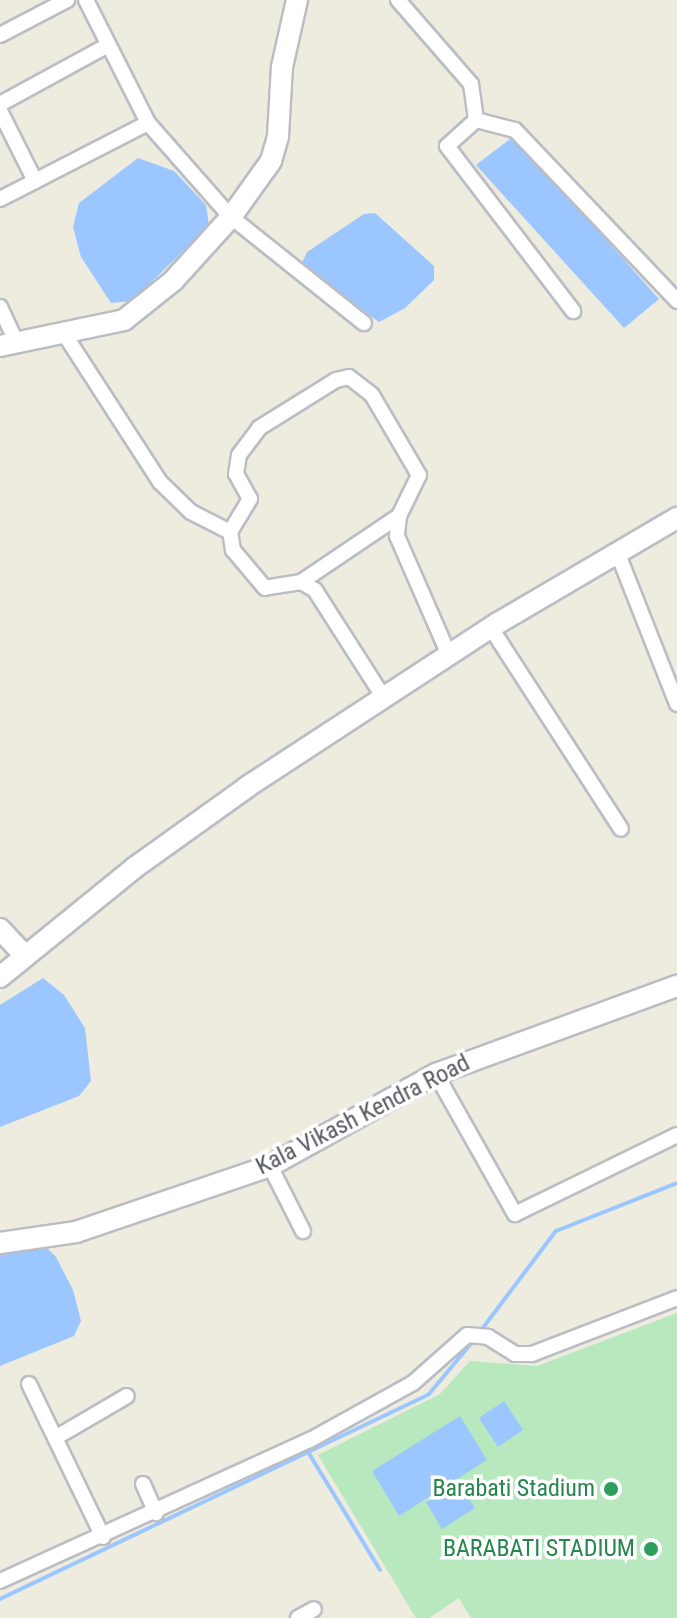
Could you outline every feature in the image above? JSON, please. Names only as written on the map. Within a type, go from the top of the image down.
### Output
[{"type":"street","points":[[0,35],[67,0]]},
{"type":"street","points":[[86,0],[148,123],[231,217],[364,323]]},
{"type":"street","points":[[0,307],[8,345],[124,320],[173,281],[231,217],[271,161],[278,136],[282,67],[297,0]]},
{"type":"street","points":[[398,0],[471,84],[476,120]]},
{"type":"street","points":[[0,104],[108,45]]},
{"type":"street","points":[[0,111],[35,181]]},
{"type":"street","points":[[476,120],[515,130],[677,301]]},
{"type":"street","points":[[476,120],[447,146],[573,311]]},
{"type":"street","points":[[0,199],[148,123]]},
{"type":"street","points":[[65,335],[160,482],[191,512],[230,532]]},
{"type":"street","points":[[399,516],[301,582],[265,588],[233,550],[230,532],[250,499],[236,474],[239,455],[259,428],[349,377],[372,395],[419,475],[399,516],[397,536],[449,655]]},
{"type":"street","points":[[0,977],[134,868],[384,698],[491,628],[677,518]]},
{"type":"street","points":[[618,554],[677,704]]},
{"type":"street","points":[[301,582],[315,590],[384,698]]},
{"type":"street","points":[[491,628],[621,829]]},
{"type":"street","points":[[0,929],[24,955]]},
{"type":"street","name":"Kala Vikash Kendra Road","points":[[0,1243],[76,1232],[270,1166],[436,1074],[677,986]]},
{"type":"street","points":[[436,1074],[515,1214],[677,1135]]},
{"type":"street","points":[[270,1166],[303,1231]]},
{"type":"street","points":[[0,1581],[156,1513],[310,1440],[413,1383],[467,1335],[488,1337],[515,1354],[532,1354],[677,1298]]},
{"type":"street","points":[[29,1384],[103,1537]]},
{"type":"street","points":[[55,1438],[127,1396]]},
{"type":"street","points":[[143,1484],[156,1513]]},
{"type":"street","points":[[298,1618],[314,1609]]},
{"type":"green space","points":[[677,1313],[677,1618],[471,1618],[459,1598],[429,1618],[416,1618],[318,1455],[440,1394],[470,1361],[537,1366]]},
{"type":"water","points":[[514,136],[659,299],[624,328],[476,165]]},
{"type":"water","points":[[138,158],[174,171],[206,205],[209,226],[132,301],[111,303],[81,257],[73,227],[79,203]]},
{"type":"water","points":[[375,213],[434,266],[434,280],[405,308],[379,322],[301,265],[307,252],[364,214]]},
{"type":"water","points":[[43,978],[64,995],[85,1028],[91,1081],[79,1096],[0,1127],[0,1005]]},
{"type":"water","points":[[38,1239],[56,1257],[73,1290],[81,1321],[74,1336],[0,1366],[0,1248]]},
{"type":"water","points":[[504,1401],[523,1430],[498,1447],[479,1418]]},
{"type":"water","points":[[460,1416],[487,1460],[399,1516],[372,1471]]},
{"type":"water","points":[[458,1482],[475,1508],[442,1529],[426,1502]]},
{"type":"waterway","points":[[479,1333],[556,1231],[677,1183]]},
{"type":"waterway","points":[[0,1599],[429,1394],[474,1340]]},
{"type":"waterway","points":[[308,1452],[380,1570]]},
{"type":"place","name":"Barabati Stadium","points":[[611,1489]]},
{"type":"place","name":"BARABATI STADIUM","points":[[651,1549]]}]
